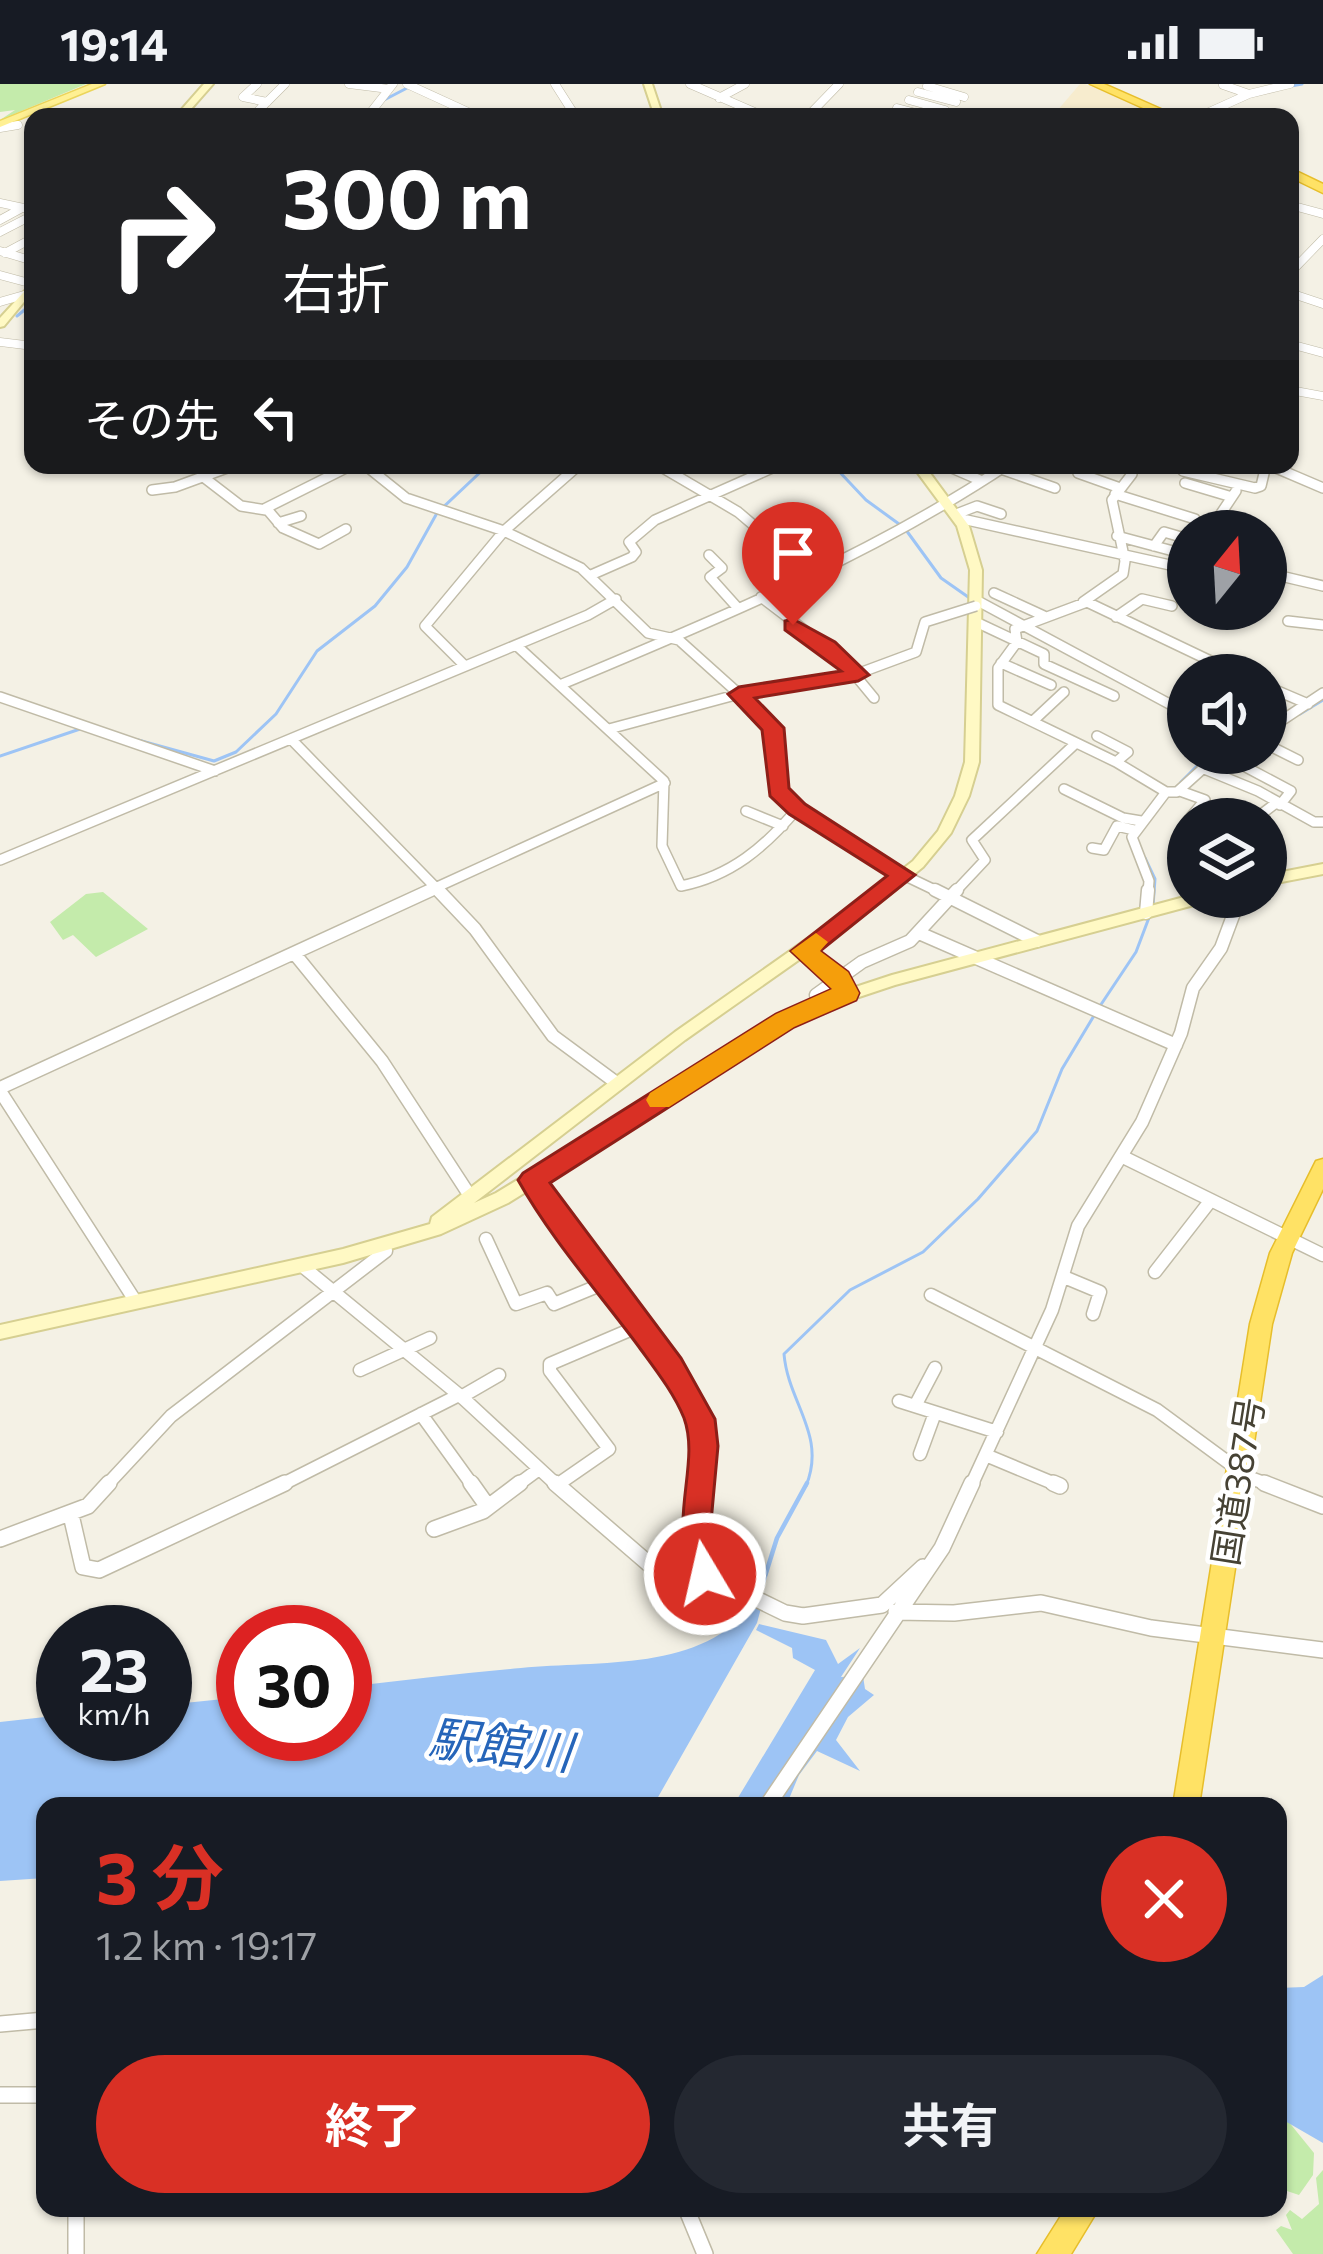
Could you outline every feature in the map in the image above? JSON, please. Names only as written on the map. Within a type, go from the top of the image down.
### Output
[{"type":"highway","points":[[1095,84],[1152,108]]},
{"type":"highway","name":"国道387号","points":[[1187,1797],[1266,1302],[1287,1238],[1323,1167]]},
{"type":"highway","points":[[1053,2254],[1078,2217]]},
{"type":"main road","points":[[43,108],[100,84]]},
{"type":"street","points":[[187,108],[209,84]]},
{"type":"street","points":[[257,84],[243,97],[268,102]]},
{"type":"street","points":[[262,108],[285,84]]},
{"type":"street","points":[[349,84],[391,87]]},
{"type":"street","points":[[407,84],[459,108]]},
{"type":"street","points":[[690,84],[742,108]]},
{"type":"street","points":[[719,98],[745,84]]},
{"type":"street","points":[[815,108],[839,84]]},
{"type":"street","points":[[1255,84],[1268,89]]},
{"type":"street","points":[[1218,108],[1289,84]]},
{"type":"street","points":[[1223,85],[1249,94]]},
{"type":"street","points":[[927,86],[965,96],[947,108]]},
{"type":"street","points":[[918,92],[956,102]]},
{"type":"street","points":[[909,100],[926,108]]},
{"type":"street","points":[[0,126],[18,125]]},
{"type":"street","points":[[1299,264],[1323,239]]},
{"type":"street","points":[[0,325],[24,295]]},
{"type":"street","points":[[152,490],[208,474]]},
{"type":"street","points":[[266,510],[273,499],[315,487],[337,474]]},
{"type":"street","points":[[376,474],[406,498],[504,531],[591,575],[649,633],[674,638],[773,728],[778,790],[797,809],[904,875],[1037,941]]},
{"type":"street","points":[[465,666],[425,626],[504,531],[569,474]]},
{"type":"street","points":[[675,474],[715,496],[811,574]]},
{"type":"street","points":[[591,575],[632,557],[636,551],[629,542],[649,524],[760,474]]},
{"type":"street","points":[[435,1229],[470,1196],[618,1084],[904,875],[944,833],[969,777],[975,559],[954,512],[925,474]]},
{"type":"street","points":[[966,474],[982,481]]},
{"type":"street","points":[[954,512],[993,474]]},
{"type":"street","points":[[1021,474],[1055,488]]},
{"type":"street","points":[[1081,474],[1173,510]]},
{"type":"street","points":[[1083,602],[1084,597],[1120,578],[1125,566],[1112,508],[1132,474]]},
{"type":"street","points":[[1194,474],[1261,487],[1265,474]]},
{"type":"street","points":[[1290,474],[1323,488]]},
{"type":"street","points":[[202,476],[241,506],[266,510],[278,524],[322,544],[346,529]]},
{"type":"street","points":[[1185,483],[1232,497]]},
{"type":"street","points":[[1223,510],[1239,484]]},
{"type":"street","points":[[560,685],[674,638],[906,527],[954,512],[965,514],[977,506],[1001,514]]},
{"type":"street","points":[[954,512],[1167,564]]},
{"type":"street","points":[[278,524],[301,516]]},
{"type":"street","points":[[1154,546],[1167,533]]},
{"type":"street","points":[[1118,536],[1167,550]]},
{"type":"street","points":[[709,555],[722,568],[711,578],[736,606]]},
{"type":"street","points":[[1287,577],[1323,586]]},
{"type":"street","points":[[994,593],[1045,616]]},
{"type":"street","points":[[760,597],[858,675],[874,698]]},
{"type":"street","points":[[0,860],[616,599]]},
{"type":"street","points":[[1115,617],[1142,599],[1174,604],[1160,617]]},
{"type":"street","points":[[1195,654],[1083,602],[1019,629],[1000,662],[998,705],[1116,762],[1166,792],[1199,798]]},
{"type":"street","points":[[976,608],[1019,629],[1045,655],[1042,663],[1114,696]]},
{"type":"street","points":[[609,729],[739,694],[858,675],[916,652],[925,622],[976,608],[1167,703]]},
{"type":"street","points":[[1288,621],[1323,625]]},
{"type":"street","points":[[516,645],[664,783]]},
{"type":"street","points":[[1000,662],[1051,686]]},
{"type":"street","points":[[1033,722],[1064,692]]},
{"type":"street","points":[[1287,717],[1323,693]]},
{"type":"street","points":[[1287,695],[1308,704]]},
{"type":"street","points":[[0,697],[215,770]]},
{"type":"street","points":[[1097,736],[1128,752],[1116,762]]},
{"type":"street","points":[[291,739],[507,967],[548,1031],[618,1084]]},
{"type":"street","points":[[0,1332],[386,1246],[435,1229],[532,1180],[843,986],[868,959],[902,947],[986,858],[972,840],[1076,743]]},
{"type":"street","points":[[1287,754],[1298,760]]},
{"type":"street","points":[[1180,791],[1196,774]]},
{"type":"street","points":[[1215,774],[1265,798]]},
{"type":"street","points":[[1263,774],[1292,791],[1284,798]]},
{"type":"street","points":[[664,783],[658,832],[669,869],[680,886],[738,866],[797,809]]},
{"type":"street","points":[[136,1302],[0,1090],[664,783]]},
{"type":"street","points":[[1064,789],[1137,825]]},
{"type":"street","points":[[1151,912],[1150,881],[1132,842],[1137,825],[1166,792]]},
{"type":"street","points":[[1287,808],[1323,822]]},
{"type":"street","points":[[746,811],[783,826]]},
{"type":"street","points":[[1092,848],[1104,850],[1117,826],[1137,825]]},
{"type":"street","points":[[1287,876],[1323,869]]},
{"type":"street","points":[[816,995],[1167,907]]},
{"type":"street","points":[[773,1797],[941,1550],[1034,1349],[1064,1277],[1078,1226],[1145,1115],[1176,1045],[1193,988],[1222,948],[1233,918]]},
{"type":"street","points":[[919,933],[1176,1045]]},
{"type":"street","points":[[803,951],[843,986]]},
{"type":"street","points":[[294,953],[379,1056],[470,1196]]},
{"type":"street","points":[[1121,1156],[1323,1255]]},
{"type":"street","points":[[532,1180],[679,1379],[700,1419],[703,1446],[695,1522],[705,1574]]},
{"type":"street","points":[[1155,1272],[1211,1200]]},
{"type":"street","points":[[486,1239],[516,1304],[547,1293],[554,1304],[605,1283]]},
{"type":"street","points":[[0,1539],[71,1516],[92,1502],[171,1416],[334,1293],[386,1251],[386,1246]]},
{"type":"street","points":[[301,1265],[460,1396],[671,1583],[691,1584],[705,1574]]},
{"type":"street","points":[[1064,1277],[1100,1292],[1093,1314]]},
{"type":"street","points":[[931,1295],[1156,1411],[1256,1482],[1323,1506]]},
{"type":"street","points":[[557,1485],[609,1449],[550,1371],[550,1364],[639,1326]]},
{"type":"street","points":[[360,1370],[430,1338]]},
{"type":"street","points":[[915,1406],[935,1368]]},
{"type":"street","points":[[71,1516],[83,1567],[93,1572],[238,1507],[500,1376]]},
{"type":"street","points":[[899,1401],[997,1432]]},
{"type":"street","points":[[920,1454],[935,1413]]},
{"type":"street","points":[[421,1414],[488,1507]]},
{"type":"street","points":[[988,1456],[1060,1486]]},
{"type":"street","points":[[434,1529],[488,1507],[539,1469]]},
{"type":"street","points":[[705,1574],[790,1615],[842,1612],[887,1601],[941,1550]]},
{"type":"street","points":[[894,1616],[1041,1604],[1211,1639],[1323,1651]]},
{"type":"street","points":[[0,2024],[36,2021]]},
{"type":"street","points":[[0,2095],[36,2096]]},
{"type":"street","points":[[76,2217],[76,2254]]},
{"type":"street","points":[[690,2217],[705,2254]]},
{"type":"shaded area","points":[[1085,84],[1144,108],[1060,108]]},
{"type":"green space","points":[[0,84],[86,84],[0,120],[15,110],[0,112]]},
{"type":"green space","points":[[103,892],[148,929],[96,957],[73,935],[63,940],[50,922],[86,894]]},
{"type":"green space","points":[[1287,2121],[1314,2153],[1313,2175],[1299,2195],[1287,2191]]},
{"type":"green space","points":[[1323,2170],[1323,2254],[1293,2254],[1276,2230],[1281,2226],[1292,2230],[1287,2217],[1290,2210],[1302,2219],[1319,2204],[1316,2178]]},
{"type":"water","name":"駅館川","points":[[754,1602],[761,1608],[757,1623],[658,1797],[36,1797],[36,1879],[0,1881],[0,1722],[36,1718],[36,1761],[192,1761],[192,1702],[216,1700],[216,1761],[372,1761],[372,1684],[648,1659],[707,1641],[733,1625]]},
{"type":"water","points":[[759,1624],[826,1640],[838,1664],[860,1648],[841,1677],[863,1676],[865,1689],[874,1695],[848,1717],[836,1740],[860,1771],[817,1751],[790,1797],[738,1797],[815,1670],[793,1658],[792,1648],[756,1630]]},
{"type":"water","points":[[1323,1975],[1323,2143],[1287,2122],[1287,1988],[1304,1987]]},
{"type":"waterway","points":[[1291,86],[1302,84]]},
{"type":"waterway","points":[[386,99],[409,87]]},
{"type":"waterway","points":[[17,316],[24,310]]},
{"type":"waterway","points":[[138,740],[214,761],[236,752],[276,714],[317,651],[375,606],[407,567],[437,513],[478,474]]},
{"type":"waterway","points":[[841,474],[899,524]]},
{"type":"waterway","points":[[906,530],[941,578],[971,599]]},
{"type":"waterway","points":[[1300,714],[1323,700]]},
{"type":"waterway","points":[[0,756],[83,728]]},
{"type":"waterway","points":[[1181,782],[1189,774]]},
{"type":"waterway","points":[[1145,858],[1155,879],[1153,906]]},
{"type":"waterway","points":[[1100,1006],[1136,952],[1150,915]]},
{"type":"waterway","points":[[807,1484],[812,1451],[784,1354],[850,1290],[923,1252],[978,1199],[1037,1131],[1062,1069],[1095,1014]]},
{"type":"waterway","points":[[760,1592],[777,1538],[807,1484]]},
{"type":"slow traffic","points":[[659,1100],[785,1021],[847,993],[839,978],[803,951],[816,942]]},
{"type":"route","points":[[705,1574],[695,1522],[703,1446],[700,1419],[671,1367],[532,1180],[785,1021],[847,993],[839,978],[803,951],[904,875],[797,809],[778,790],[773,728],[739,694],[858,675],[828,647],[793,625]]}]
